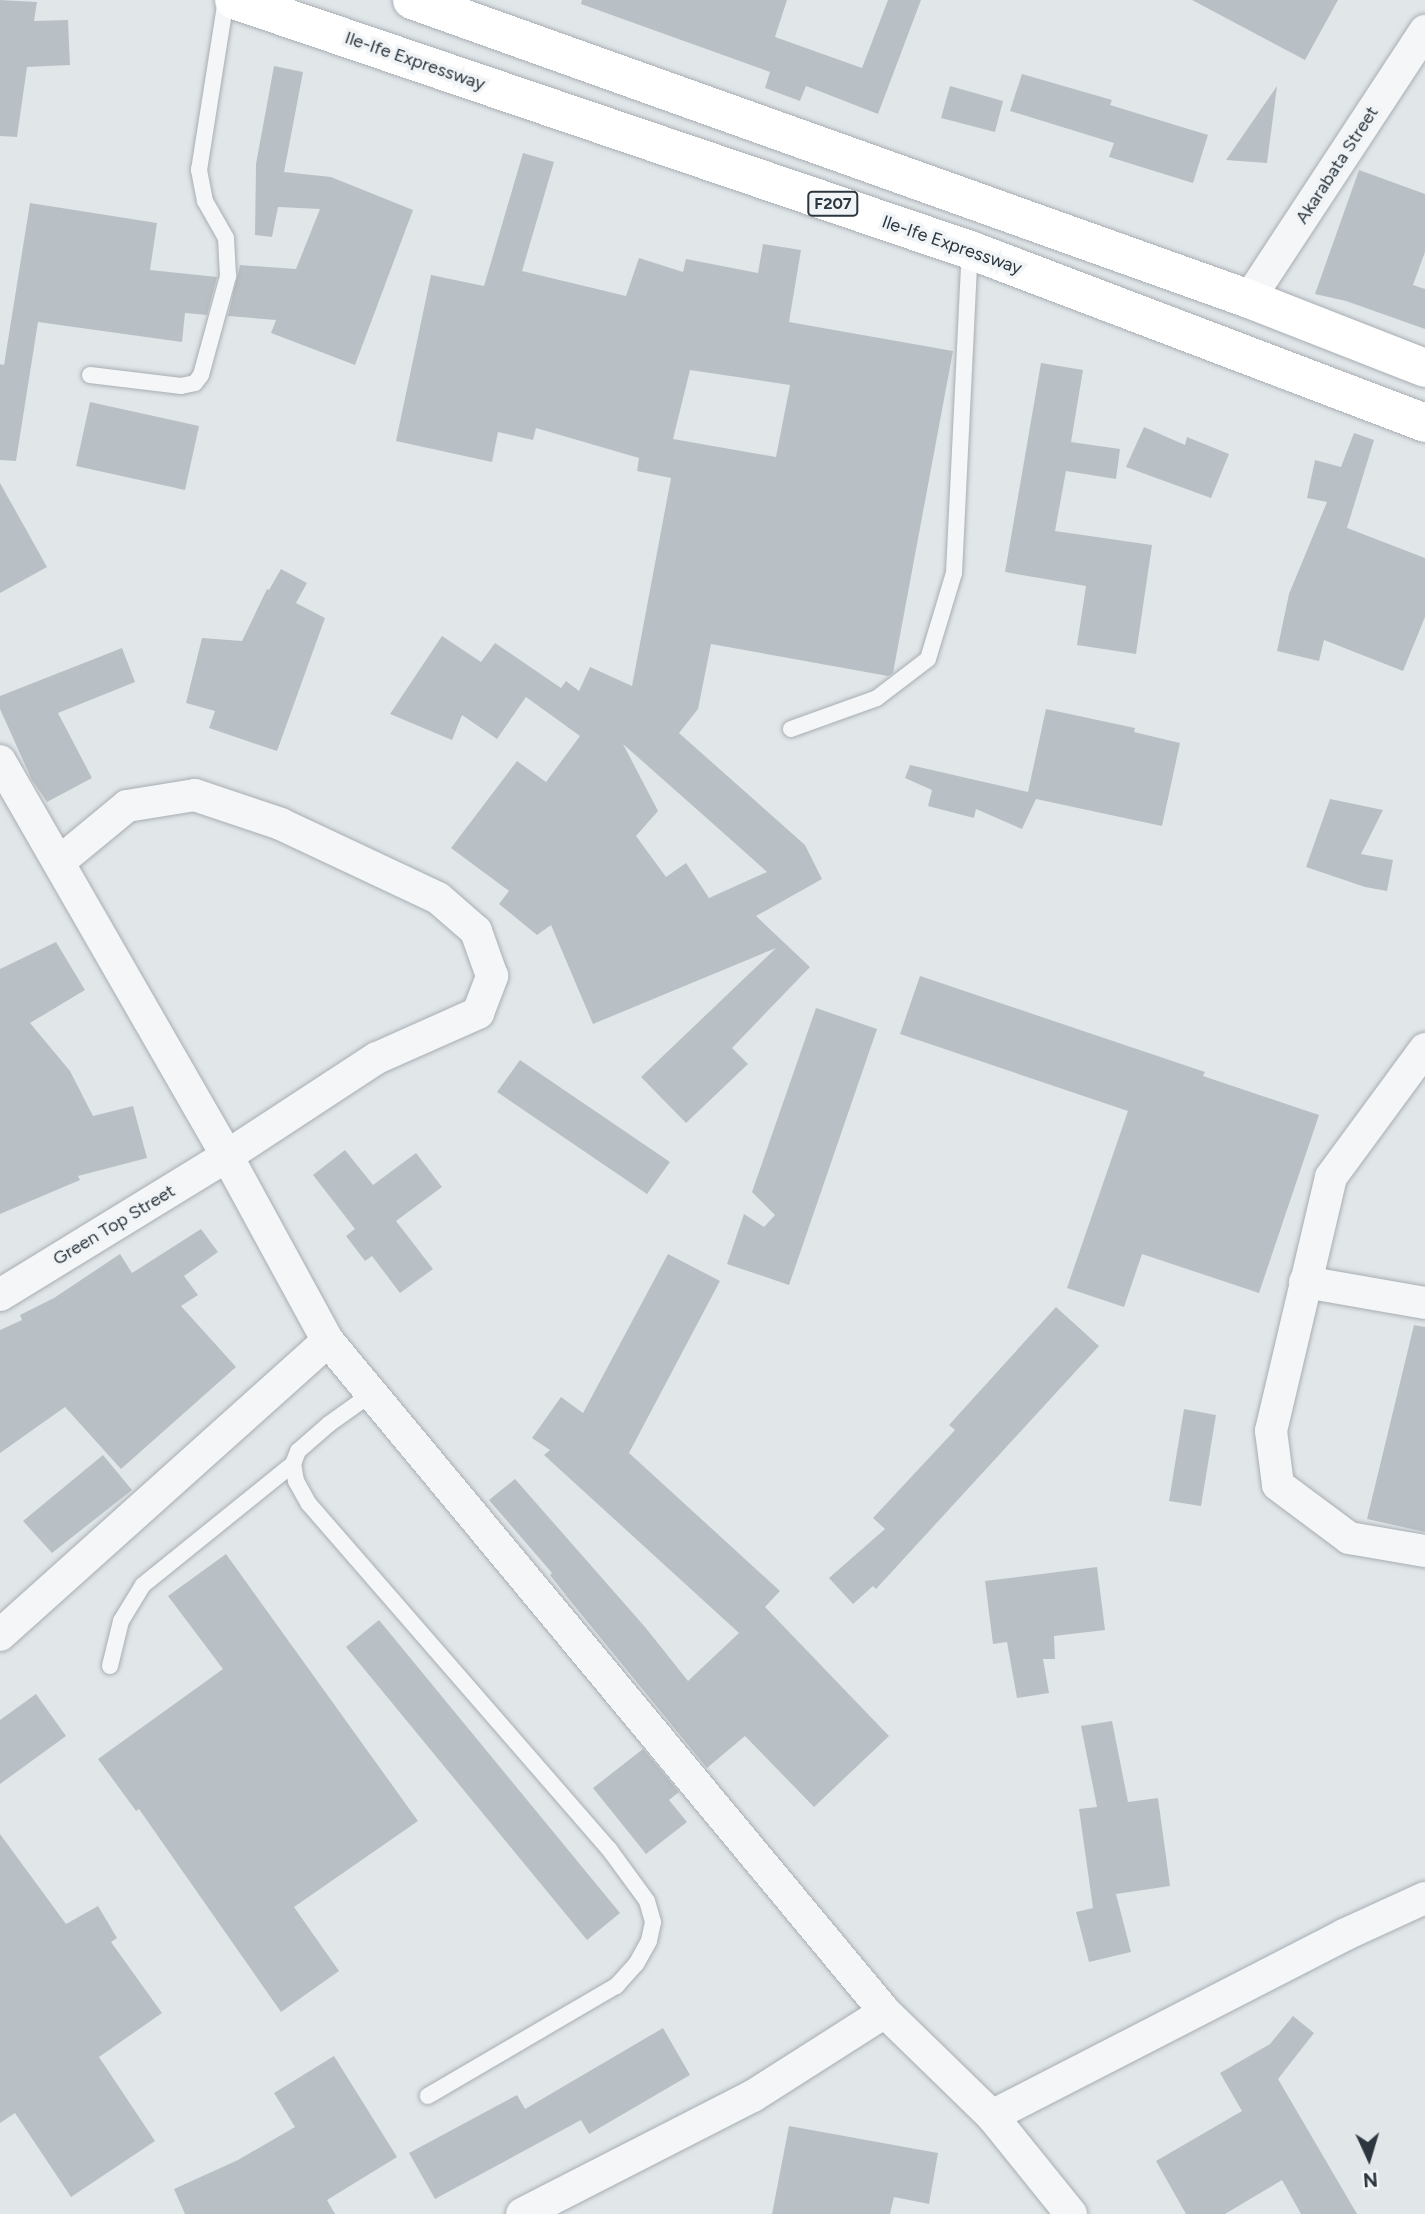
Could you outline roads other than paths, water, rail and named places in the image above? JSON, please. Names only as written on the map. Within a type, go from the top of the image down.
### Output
[{"type":"main road","name":"Ile-Ife Expressway","points":[[234,0],[970,250],[1425,423]]},
{"type":"main road","points":[[412,0],[1250,299],[1425,368]]},
{"type":"street","name":"Akarabata Street","points":[[1250,299],[1425,32]]},
{"type":"street","points":[[0,761],[227,1156],[328,1341],[885,2012],[992,2116],[1068,2213]]},
{"type":"street","name":"Green Top Street","points":[[0,1295],[227,1156],[377,1058],[478,1013],[492,976],[476,931],[438,898],[281,824],[195,795],[127,806],[59,862]]},
{"type":"street","points":[[1425,1049],[1331,1177],[1271,1431],[1278,1485],[1349,1538],[1425,1551]]},
{"type":"street","points":[[1305,1282],[1425,1303]]},
{"type":"street","points":[[0,1636],[328,1341]]},
{"type":"street","points":[[992,2116],[1344,1935],[1425,1898]]},
{"type":"street","points":[[522,2214],[753,2096],[885,2012]]},
{"type":"lane","points":[[89,375],[181,386],[195,383],[201,375],[228,276],[226,238],[205,201],[199,170],[226,0]]},
{"type":"lane","points":[[791,729],[877,698],[928,659],[954,573],[970,250]]},
{"type":"lane","points":[[110,1666],[121,1621],[143,1585],[293,1464],[299,1451],[309,1442],[371,1394]]},
{"type":"lane","points":[[293,1464],[296,1481],[309,1504],[609,1849],[647,1901],[653,1922],[649,1941],[636,1964],[616,1986],[428,2096]]}]
